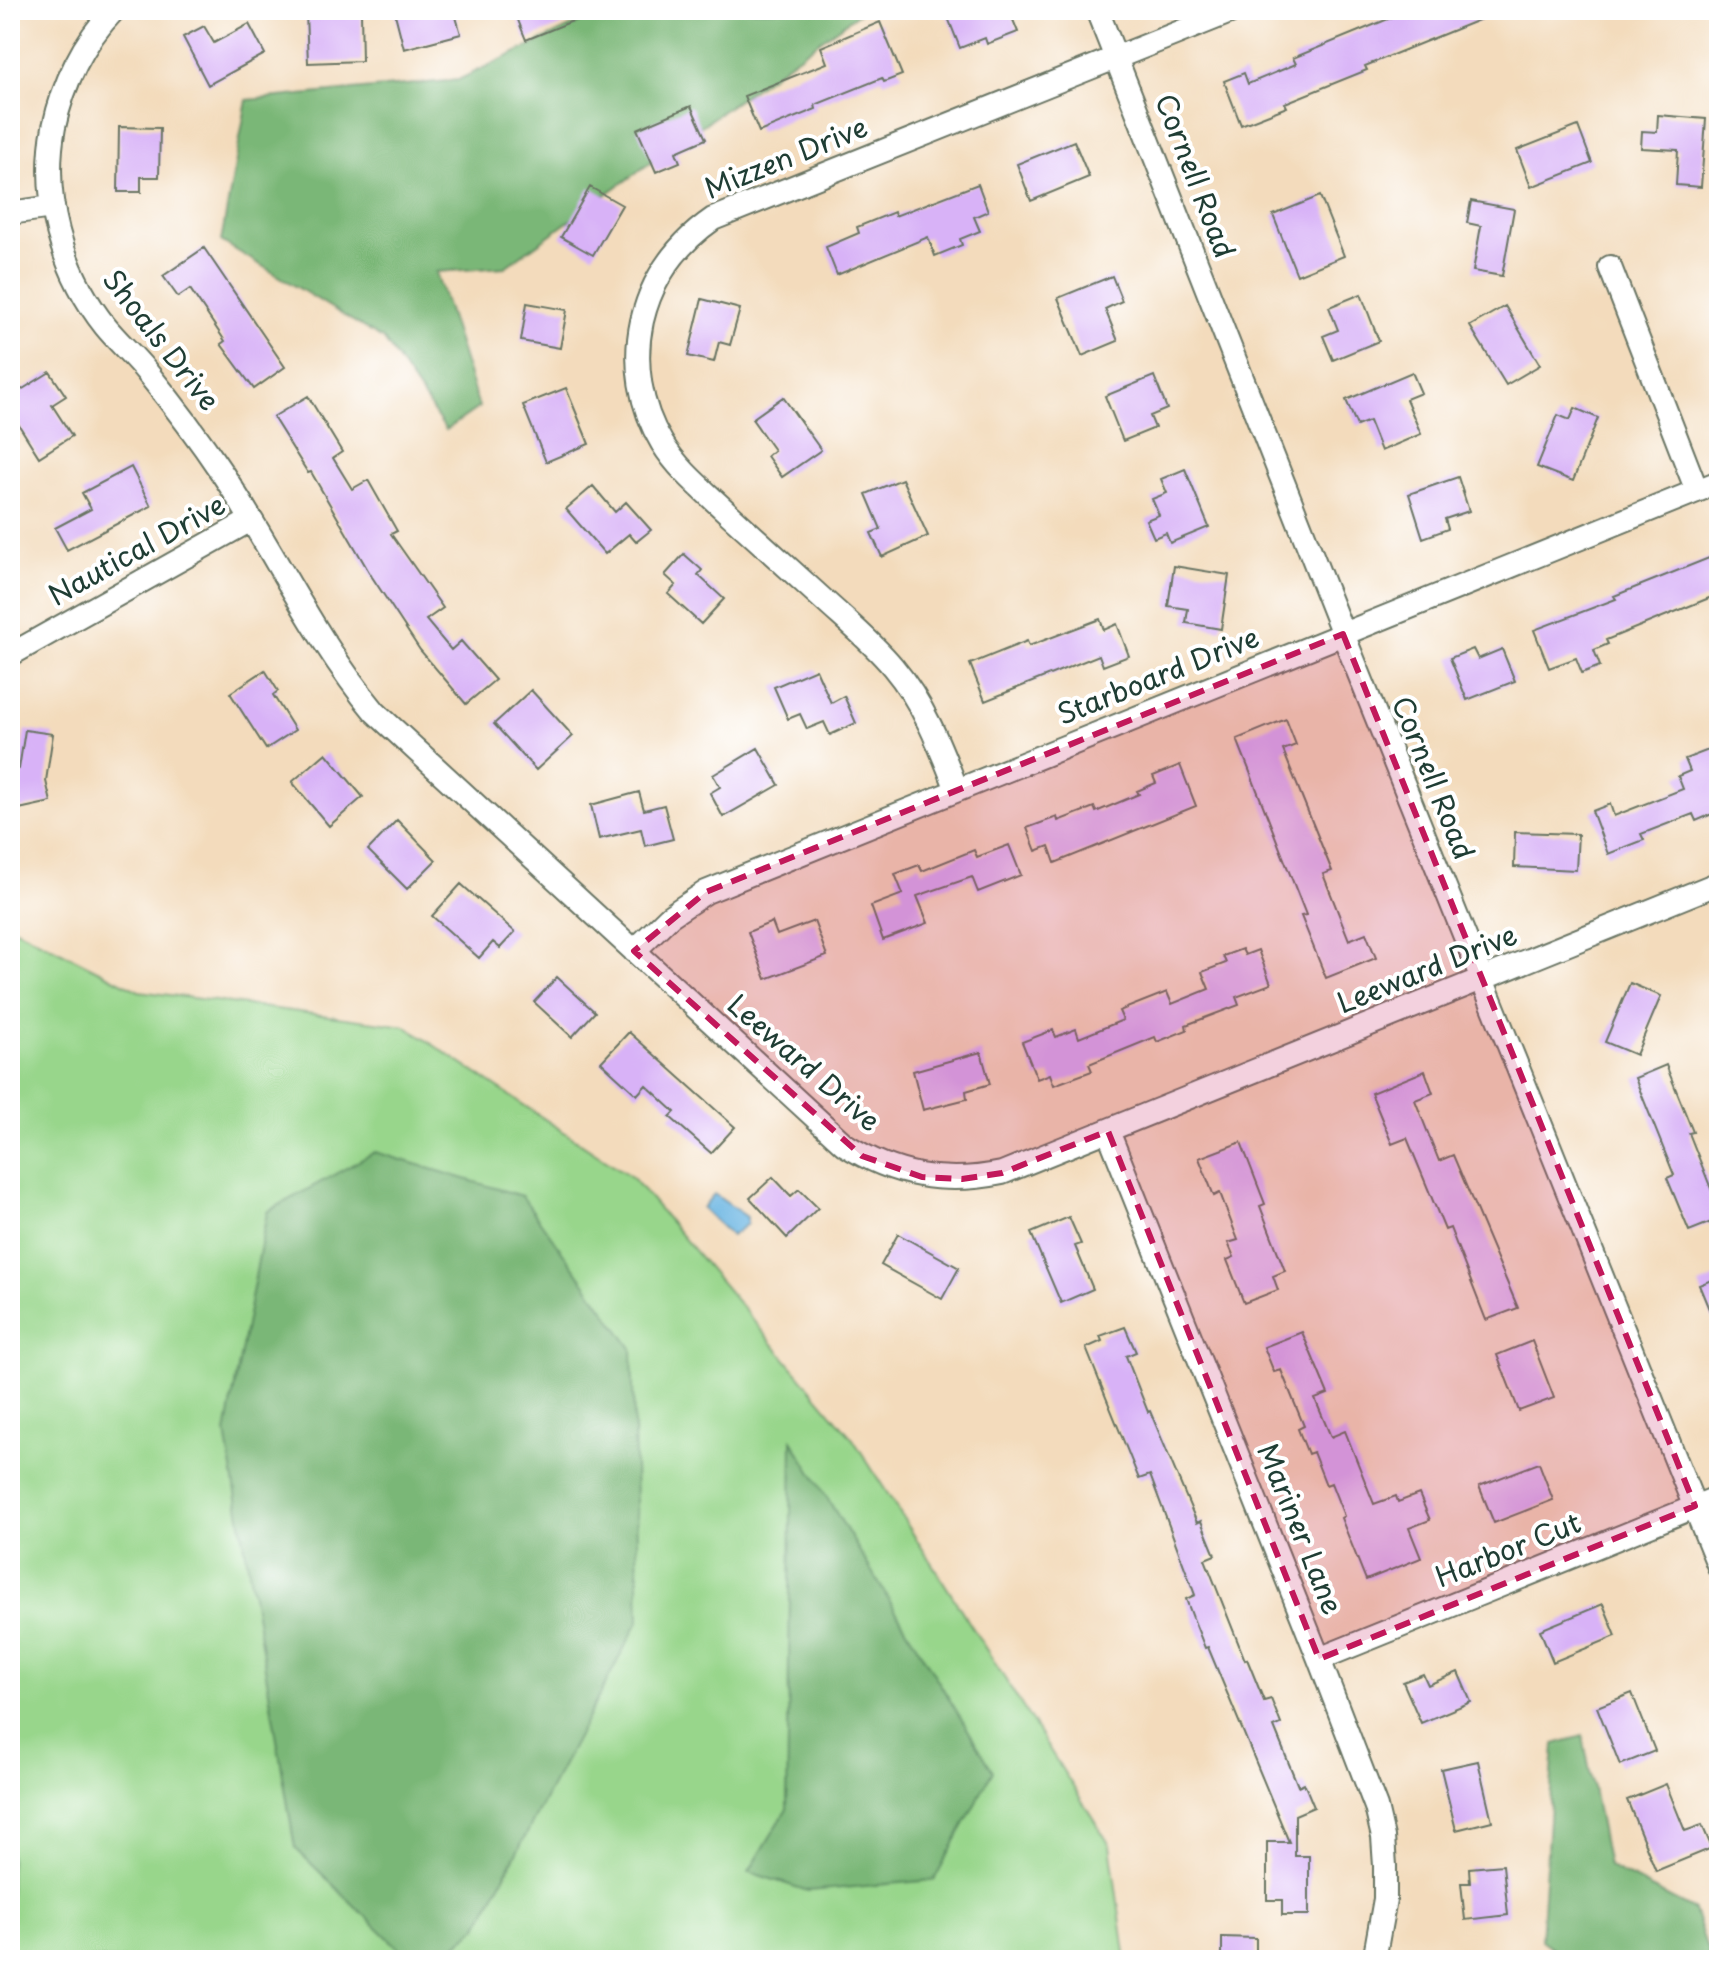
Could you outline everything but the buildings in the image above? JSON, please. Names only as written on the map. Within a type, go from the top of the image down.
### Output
[{"type":"street","name":"Shoals Drive","points":[[114,10],[86,45],[64,90],[50,159],[52,207],[69,264],[91,305],[176,408],[251,520]]},
{"type":"street","name":"Cornell Road","points":[[1097,10],[1343,634],[1719,1567]]},
{"type":"street","name":"Mizzen Drive","points":[[957,790],[931,725],[893,666],[695,483],[662,444],[648,413],[638,370],[640,331],[652,289],[660,273],[686,241],[713,219],[1235,10]]},
{"type":"street","points":[[10,213],[52,207]]},
{"type":"street","points":[[1610,267],[1697,491]]},
{"type":"street","name":"Starboard Drive","points":[[634,951],[670,916],[706,892],[1719,482]]},
{"type":"street","name":"Nautical Drive","points":[[10,655],[251,520]]},
{"type":"street","name":"Leeward Drive","points":[[251,520],[338,663],[375,712],[844,1144],[881,1165],[922,1177],[962,1179],[1002,1173],[1719,883]]},
{"type":"street","name":"Mariner Lane","points":[[1108,1131],[1376,1807],[1383,1837],[1385,1899],[1374,1960]]},
{"type":"street","name":"Harbor Cut","points":[[1319,1659],[1719,1497]]},
{"type":"highlighted area","points":[[1343,634],[1695,1506],[1319,1659],[1108,1131],[1002,1173],[962,1179],[922,1177],[862,1156],[634,951],[706,892]]},
{"type":"green space","points":[[606,10],[863,10],[505,267],[436,272],[479,407],[446,430],[384,340],[221,241],[247,100],[458,80]]},
{"type":"green space","points":[[10,926],[139,991],[405,1026],[633,1178],[853,1439],[1110,1845],[1126,1960],[10,1960]]},
{"type":"green space","points":[[375,1152],[522,1196],[632,1348],[639,1620],[478,1926],[440,1960],[411,1960],[295,1848],[226,1433],[267,1212]]},
{"type":"green space","points":[[792,1440],[993,1771],[934,1880],[808,1891],[749,1872],[787,1809]]},
{"type":"green space","points":[[1583,1736],[1608,1866],[1694,1910],[1711,1960],[1569,1960],[1541,1940],[1554,1744]]},
{"type":"water","points":[[714,1194],[747,1217],[747,1224],[731,1236],[702,1208]]}]
